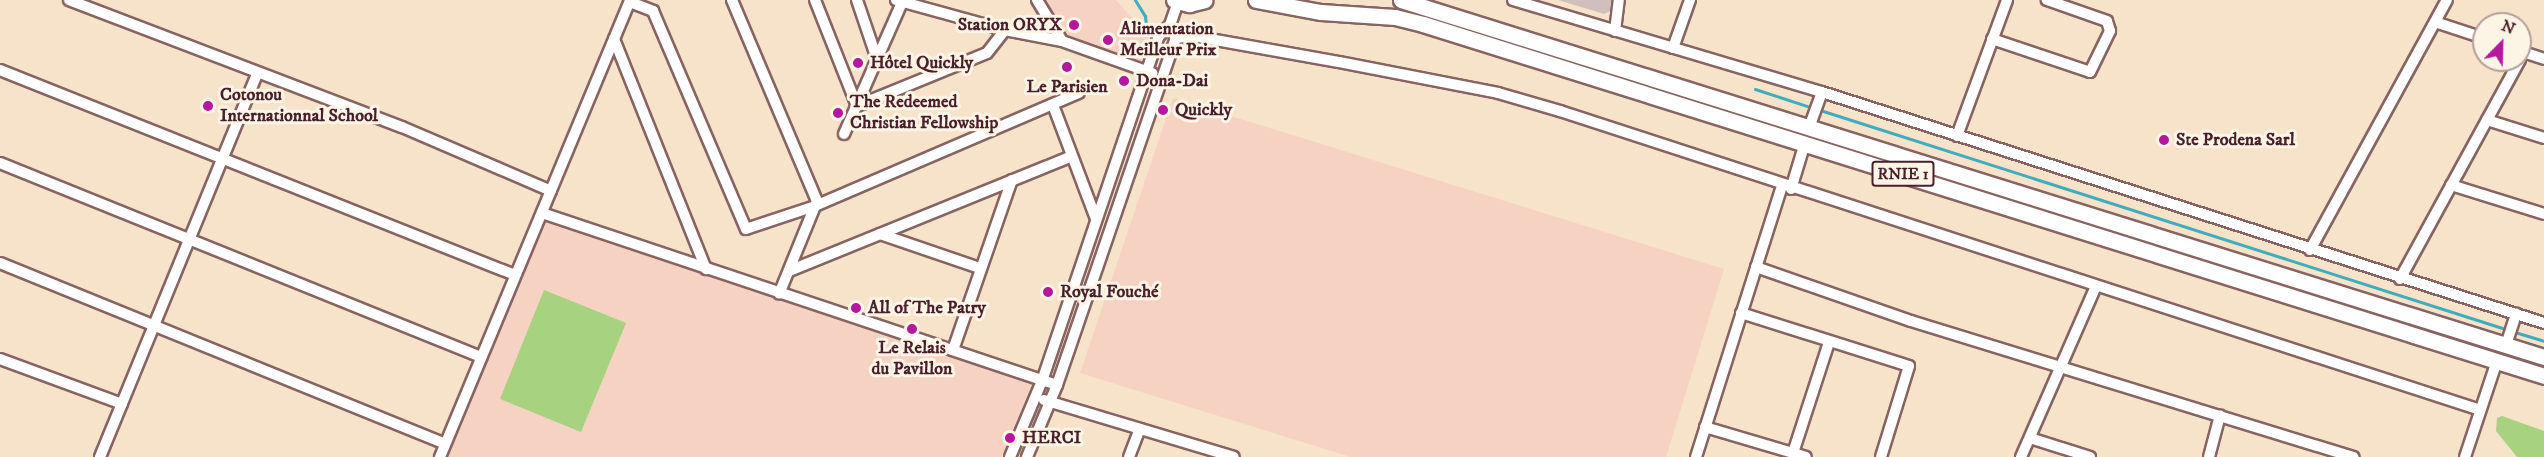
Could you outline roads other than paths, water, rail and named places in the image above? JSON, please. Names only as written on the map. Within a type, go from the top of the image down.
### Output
[{"type":"highway","name":"RNIE 1","points":[[1256,0],[1321,12],[1395,17],[1805,143],[2544,376]]},
{"type":"highway","name":"RNIE 1","points":[[1401,0],[1810,125],[2544,357]]},
{"type":"highway","points":[[1176,1],[1206,1]]},
{"type":"street","points":[[69,0],[402,128],[551,191]]},
{"type":"street","points":[[732,0],[816,201],[779,294]]},
{"type":"street","points":[[815,0],[856,106]]},
{"type":"street","points":[[857,0],[877,58]]},
{"type":"street","points":[[1037,0],[1062,41]]},
{"type":"street","points":[[1513,0],[1822,92],[2400,279],[2544,323]]},
{"type":"street","points":[[1615,30],[1619,0]]},
{"type":"street","points":[[1673,48],[1690,0]]},
{"type":"street","points":[[1957,136],[2007,0]]},
{"type":"street","points":[[1992,39],[2091,72],[2110,31],[2107,21],[2047,0]]},
{"type":"street","points":[[2310,250],[2447,0]]},
{"type":"street","points":[[440,457],[630,1],[653,11],[743,227],[752,229],[814,206],[1079,93]]},
{"type":"street","points":[[844,134],[901,1],[1005,30],[1062,41],[1161,77]]},
{"type":"street","points":[[1010,457],[1042,381],[1159,36],[1170,25],[1176,1]]},
{"type":"street","points":[[2435,21],[2472,34]]},
{"type":"street","points":[[1027,457],[1057,385],[1176,38],[1170,25]]},
{"type":"street","points":[[856,106],[987,53],[1005,30]]},
{"type":"street","points":[[1176,38],[1185,35],[1498,93],[1625,132],[1786,187],[2480,410]]},
{"type":"street","points":[[614,39],[706,269]]},
{"type":"street","points":[[0,70],[515,275]]},
{"type":"street","points":[[2400,279],[2512,72]]},
{"type":"street","points":[[100,457],[257,74]]},
{"type":"street","points":[[1810,125],[1822,92]]},
{"type":"street","points":[[1053,105],[1096,219]]},
{"type":"street","points":[[2487,120],[2544,138]]},
{"type":"street","points":[[1696,457],[1756,267],[1805,143]]},
{"type":"street","points":[[789,270],[1072,156]]},
{"type":"street","points":[[0,163],[481,357]]},
{"type":"street","points":[[953,350],[1012,180]]},
{"type":"street","points":[[2451,185],[2544,214]]},
{"type":"street","points":[[542,213],[1057,385]]},
{"type":"street","points":[[880,234],[980,268]]},
{"type":"street","points":[[0,263],[155,324],[445,444]]},
{"type":"street","points":[[1756,267],[1911,321],[2354,457]]},
{"type":"street","points":[[2021,457],[2096,286]]},
{"type":"street","points":[[1741,313],[1910,368],[1881,457]]},
{"type":"street","points":[[2506,345],[2516,314]]},
{"type":"street","points":[[1793,453],[1829,342]]},
{"type":"street","points":[[0,359],[122,404]]},
{"type":"street","points":[[2465,457],[2497,361]]},
{"type":"street","points":[[1035,398],[1234,457]]},
{"type":"street","points":[[2209,457],[2220,415]]},
{"type":"street","points":[[1705,427],[1806,457]]},
{"type":"street","points":[[1129,457],[1140,429]]},
{"type":"street","points":[[2030,438],[2090,457]]},
{"type":"waterway","points":[[1135,0],[1145,16],[1146,26]]},
{"type":"waterway","points":[[1755,89],[1807,106]]},
{"type":"waterway","points":[[1823,111],[2502,328]]},
{"type":"waterway","points":[[2518,333],[2544,341]]},
{"type":"place","name":"Station ORYX","points":[[1074,25]]},
{"type":"place","name":"Alimentation Meilleur Prix","points":[[1108,40]]},
{"type":"place","name":"Hôtel Quickly","points":[[858,63]]},
{"type":"place","name":"Le Parisien","points":[[1067,67]]},
{"type":"place","name":"Dona-Dai","points":[[1124,81]]},
{"type":"place","name":"Cotonou Internationnal School","points":[[208,106]]},
{"type":"place","name":"Quickly","points":[[1163,110]]},
{"type":"place","name":"The Redeemed Christian Fellowship","points":[[838,113]]},
{"type":"place","name":"Ste Prodena Sarl","points":[[2164,140]]},
{"type":"place","name":"Royal Fouché","points":[[1048,292]]},
{"type":"place","name":"All of The Patry","points":[[856,308]]},
{"type":"place","name":"Le Relais du Pavillon","points":[[912,329]]},
{"type":"place","name":"HERCI","points":[[1010,438]]}]
